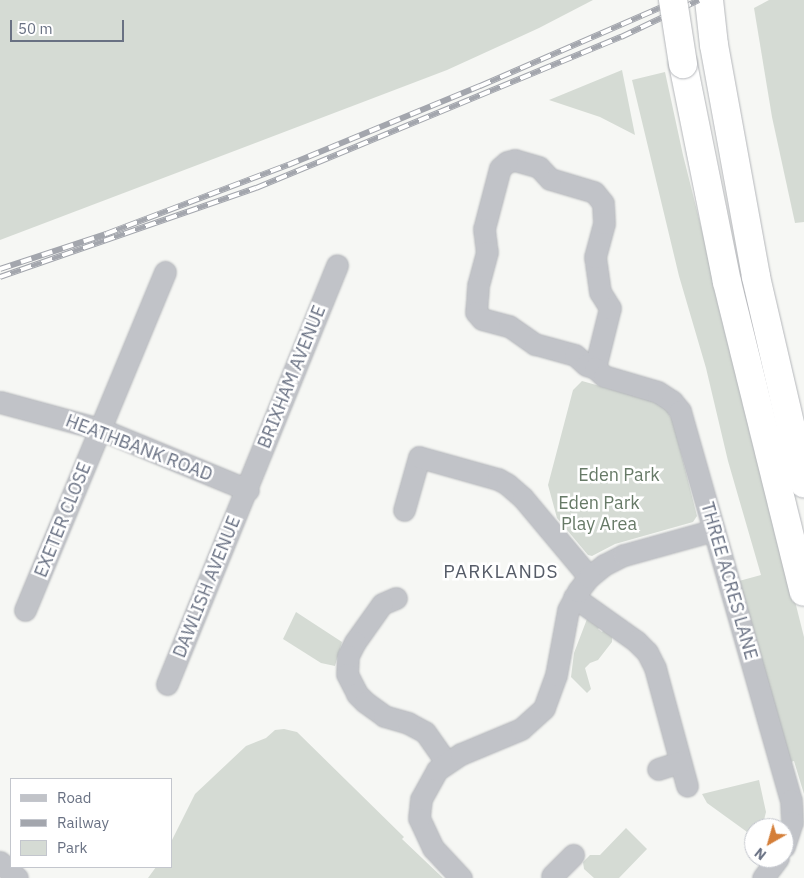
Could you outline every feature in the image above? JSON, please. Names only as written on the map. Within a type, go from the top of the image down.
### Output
[{"type":"highway","points":[[673,0],[683,64],[727,282],[804,592]]},
{"type":"highway","points":[[708,0],[714,45],[756,277],[804,483]]},
{"type":"street","name":"THREE ACRES LANE","points":[[595,368],[610,308],[600,292],[594,257],[604,223],[602,202],[594,192],[550,179],[539,167],[515,160],[506,162],[500,168],[484,229],[487,252],[478,286],[476,312],[482,319],[509,326],[535,344],[576,355],[586,365],[595,368],[604,376],[658,392],[675,404],[682,416],[791,800],[792,818]]},
{"type":"street","name":"BRIXHAM AVENUE","points":[[248,490],[337,265]]},
{"type":"street","name":"EXETER CLOSE","points":[[25,610],[166,272]]},
{"type":"street","name":"HEATHBANK ROAD","points":[[0,402],[100,429],[248,490]]},
{"type":"street","points":[[404,510],[421,449],[507,484],[523,498],[589,577]]},
{"type":"street","name":"DAWLISH AVENUE","points":[[167,684],[248,490]]},
{"type":"street","points":[[461,878],[433,848],[419,818],[421,799],[429,781],[446,762],[521,729],[544,708],[554,682],[564,621],[574,597],[589,577],[604,565],[624,555],[714,530]]},
{"type":"street","points":[[574,597],[636,641],[647,652],[655,668],[687,786]]},
{"type":"street","points":[[396,598],[382,604],[355,642],[348,656],[347,674],[357,694],[364,702],[384,716],[408,723],[425,732],[446,762]]},
{"type":"street","points":[[658,769],[680,762]]},
{"type":"street","points":[[0,862],[17,878]]},
{"type":"green space","points":[[0,0],[593,0],[539,28],[447,70],[0,240]]},
{"type":"green space","points":[[769,0],[804,0],[804,222],[795,223],[772,117],[754,8]]},
{"type":"green space","points":[[622,70],[635,135],[600,117],[549,100]]},
{"type":"green space","points":[[665,72],[683,155],[804,637],[804,794],[794,761],[790,762],[739,581],[761,575],[728,461],[706,368],[679,276],[632,80]]},
{"type":"green space","name":"Eden Park","points":[[582,381],[646,399],[659,404],[667,411],[673,421],[697,516],[693,522],[615,544],[592,556],[588,555],[557,518],[548,485],[573,390]]},
{"type":"green space","points":[[296,612],[342,642],[335,666],[321,663],[283,639]]},
{"type":"green space","points":[[587,619],[600,627],[598,629],[602,632],[604,630],[612,635],[612,642],[598,660],[590,663],[585,668],[591,689],[587,693],[571,677],[574,653]]},
{"type":"green space","points":[[284,729],[297,732],[443,878],[148,878],[155,868],[172,868],[172,840],[195,794],[246,746],[266,738],[275,730]]},
{"type":"green space","points":[[759,780],[766,812],[764,818],[744,818],[744,830],[707,803],[702,794]]},
{"type":"green space","points":[[626,828],[647,849],[619,878],[594,878],[584,869],[583,862],[590,855],[600,855]]},
{"type":"railway","points":[[0,269],[106,234],[288,165],[480,86],[678,0]]},
{"type":"railway","points":[[0,277],[256,188],[621,37],[699,0]]},
{"type":"district","name":"PARKLANDS","points":[[501,572]]},
{"type":"park label","name":"Eden Park Play Area","points":[[599,514]]}]
